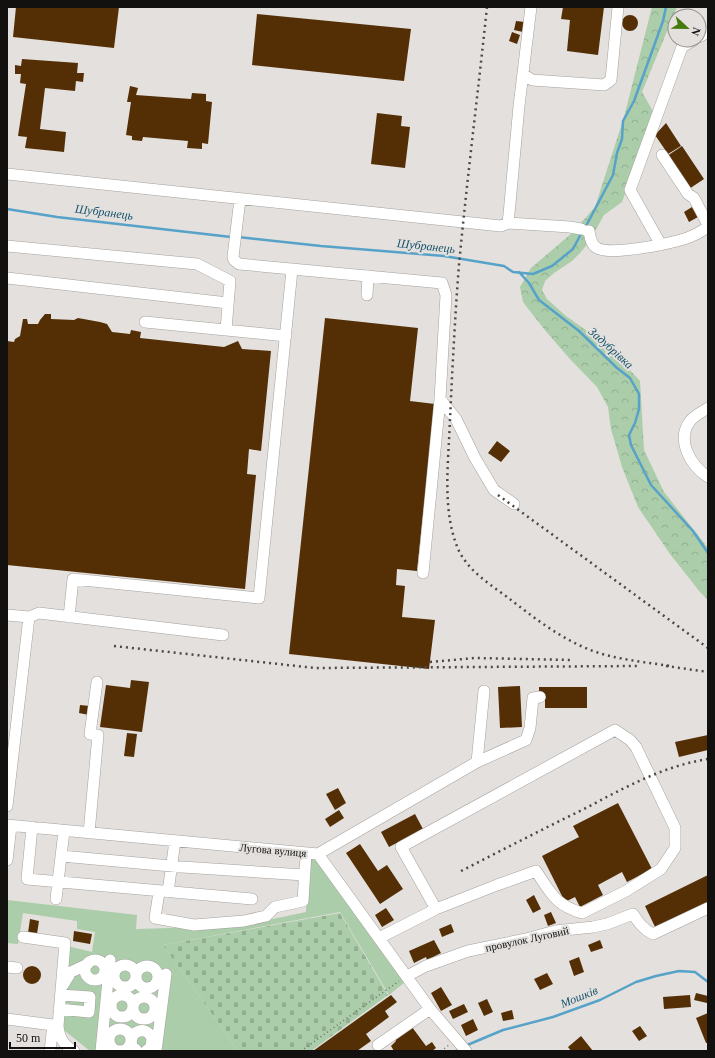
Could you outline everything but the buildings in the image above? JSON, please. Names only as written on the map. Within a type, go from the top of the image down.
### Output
[{"type":"street","points":[[508,223],[519,106],[526,79],[531,7]]},
{"type":"street","points":[[526,79],[604,85],[608,82],[610,80],[618,7]]},
{"type":"street","points":[[661,245],[630,190],[682,48]]},
{"type":"street","points":[[7,174],[474,224],[501,226],[508,223],[570,227],[589,231],[592,243],[596,248],[605,250],[661,245],[692,236],[708,226],[694,198],[688,194],[662,155]]},
{"type":"street","points":[[240,199],[234,251],[234,260],[239,264],[442,284],[446,295],[440,399],[423,574]]},
{"type":"street","points":[[12,247],[197,264],[230,281],[226,330]]},
{"type":"street","points":[[69,617],[73,579],[259,598],[292,270]]},
{"type":"street","points":[[367,295],[368,276]]},
{"type":"street","points":[[7,278],[228,303]]},
{"type":"street","points":[[145,322],[286,336]]},
{"type":"street","points":[[440,399],[456,420],[475,458],[494,490],[514,504]]},
{"type":"street","points":[[708,408],[691,420],[686,429],[684,439],[687,454],[703,474],[708,477]]},
{"type":"street","points":[[7,615],[29,617],[39,613],[223,635]]},
{"type":"street","points":[[7,806],[29,617]]},
{"type":"street","points":[[89,833],[98,735],[90,734],[97,682]]},
{"type":"street","points":[[477,762],[484,691]]},
{"type":"street","points":[[318,854],[477,762],[526,740],[530,728],[533,698],[540,698]]},
{"type":"street","points":[[379,938],[436,909],[536,871],[557,901],[563,906],[582,912],[626,891],[661,869],[675,848],[675,828],[636,747],[630,740],[615,730],[401,847],[436,909]]},
{"type":"street","points":[[7,860],[9,826]]},
{"type":"street","name":"Лугова вулиця","points":[[9,826],[318,854],[430,1009],[466,1051]]},
{"type":"street","points":[[32,828],[27,879],[252,899]]},
{"type":"street","points":[[56,899],[64,831]]},
{"type":"street","points":[[175,841],[171,865],[155,918],[194,925],[244,921],[266,916],[275,907],[303,901],[306,853]]},
{"type":"street","points":[[61,856],[304,875]]},
{"type":"street","name":"провулок Луговий","points":[[406,976],[426,966],[468,951],[526,939],[555,930],[593,927],[607,924],[633,914],[645,930],[653,934],[708,908]]},
{"type":"street","points":[[23,937],[65,943],[59,1009],[50,1051]]},
{"type":"street","points":[[101,1050],[110,960]]},
{"type":"street","points":[[61,991],[71,972],[88,964]]},
{"type":"street","points":[[106,990],[118,967],[126,965],[134,968],[136,976],[133,984],[125,986],[117,983],[115,975]]},
{"type":"street","points":[[156,1051],[166,974]]},
{"type":"street","points":[[59,1009],[89,1012],[90,997],[61,991]]},
{"type":"street","points":[[105,1020],[115,998],[123,996],[131,999],[133,1007],[130,1014],[122,1017],[114,1014],[112,1006]]},
{"type":"street","points":[[378,1045],[430,1009]]},
{"type":"street","points":[[7,1019],[55,1025]]},
{"type":"street","points":[[55,1025],[62,1041],[68,1048],[74,1051]]},
{"type":"street","points":[[101,1050],[113,1032],[121,1029],[128,1033],[132,1046],[138,1051]]},
{"type":"street","points":[[109,1039],[112,1047],[119,1051],[127,1048],[133,1035],[142,1030],[148,1032],[152,1036],[151,1047],[146,1051]]},
{"type":"path","points":[[301,1051],[406,976]]},
{"type":"green space","points":[[652,7],[677,7],[667,8],[667,31],[642,92],[654,113],[622,202],[604,215],[589,242],[580,253],[572,261],[545,281],[542,290],[547,299],[566,316],[607,345],[640,381],[644,450],[664,492],[708,548],[708,600],[670,554],[638,507],[622,467],[611,429],[608,407],[597,387],[569,358],[523,302],[520,287],[531,268],[572,233],[595,207],[624,117]]},
{"type":"green space","points":[[308,859],[319,861],[405,982],[389,995],[340,912],[163,945],[238,1051],[90,1051],[60,1027],[67,946],[92,952],[95,932],[77,929],[77,921],[23,913],[18,944],[7,943],[7,900],[137,915],[136,929],[240,926],[306,912]]},
{"type":"green space","points":[[340,913],[388,995],[311,1051],[238,1051],[163,945]]},
{"type":"waterway","name":"Шубранець","points":[[585,228],[613,175],[617,153],[622,139],[623,121],[634,101],[663,21],[666,7]]},
{"type":"waterway","name":"Шубранець","points":[[7,209],[57,217],[231,237]]},
{"type":"waterway","name":"Шубранець","points":[[238,237],[321,246],[444,256],[504,266],[513,272],[533,274],[552,266],[573,249],[582,232]]},
{"type":"waterway","name":"Задубрівка","points":[[519,272],[529,283],[539,300],[579,331],[617,368],[630,378],[639,394],[639,409],[635,423],[629,435],[631,445],[651,485],[693,531],[708,553]]},
{"type":"waterway","name":"Мошків","points":[[465,1046],[503,1030],[553,1017],[600,1000],[636,982],[656,976],[679,971],[695,972],[708,982]]},
{"type":"waterway","name":"Мошків","points":[[456,1051],[461,1049]]},
{"type":"railway","points":[[487,7],[462,233],[455,321],[447,482],[449,511],[454,538],[459,551],[469,566],[531,615],[562,636],[605,655],[670,666]]},
{"type":"railway","points":[[498,495],[708,648]]},
{"type":"railway","points":[[114,646],[315,668],[638,666]]},
{"type":"railway","points":[[430,662],[475,658],[571,660]]},
{"type":"railway","points":[[666,666],[708,672]]},
{"type":"railway","points":[[461,871],[644,779],[675,767],[708,759]]}]
